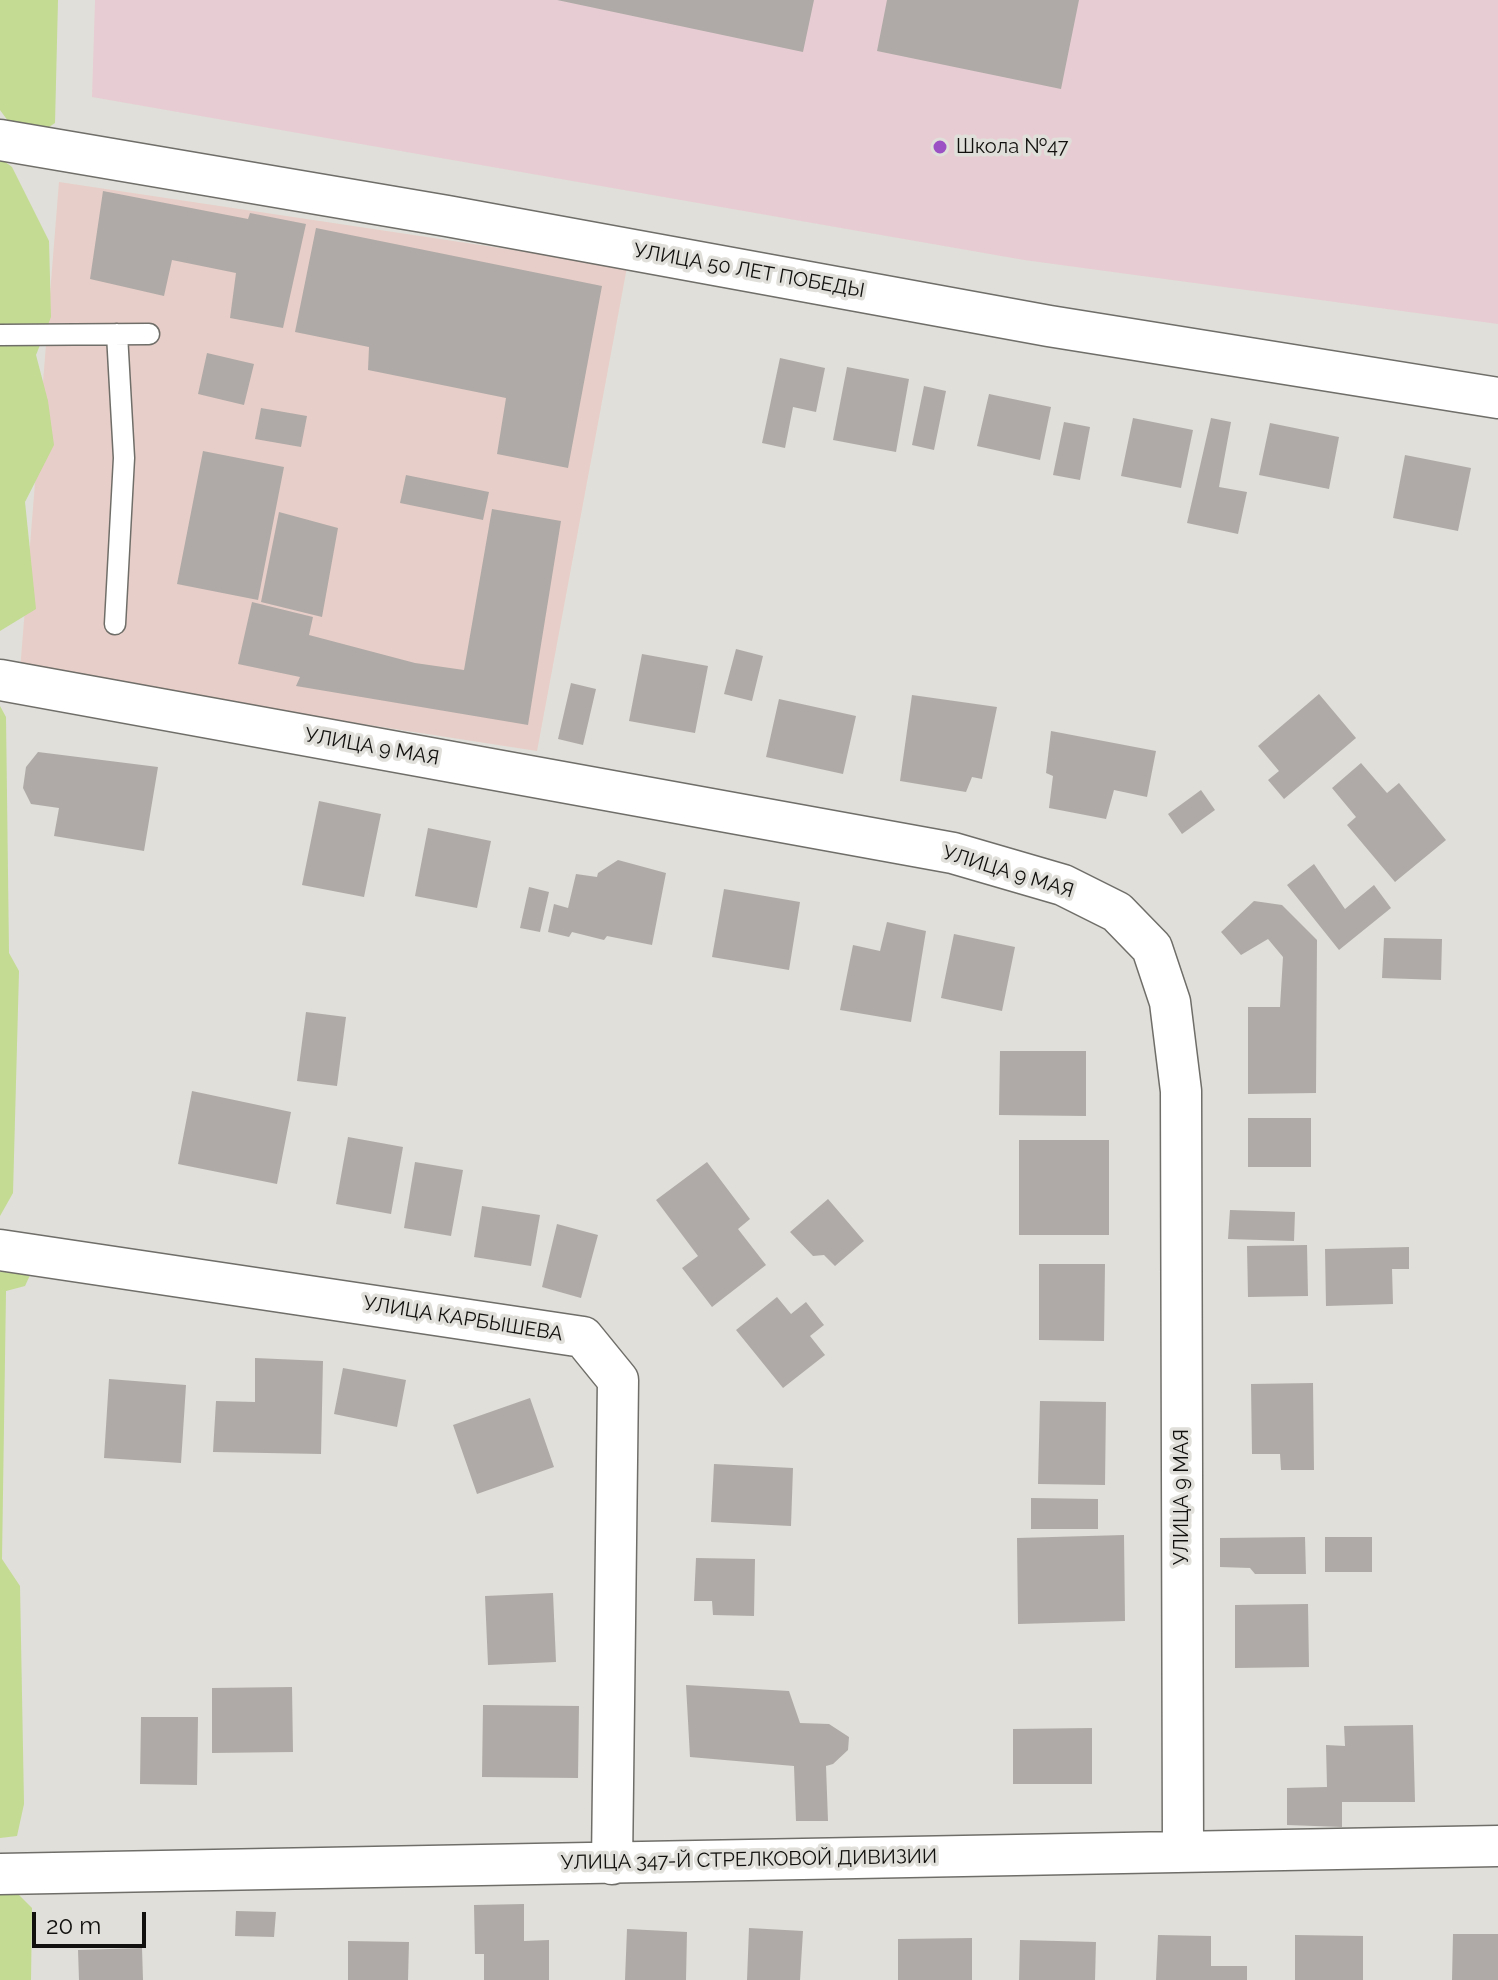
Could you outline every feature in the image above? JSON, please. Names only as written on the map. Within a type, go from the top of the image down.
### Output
[{"type":"street","name":"УЛИЦА 50 ЛЕТ ПОБЕДЫ","points":[[0,140],[447,216],[1049,326],[1498,398]]},
{"type":"street","name":"УЛИЦА 9 МАЯ","points":[[0,680],[953,853],[1063,885],[1117,912],[1152,948],[1170,1002],[1181,1091],[1183,1851]]},
{"type":"street","name":"УЛИЦА КАРБЫШЕВА","points":[[0,1250],[583,1337],[618,1380],[612,1864]]},
{"type":"street","name":"УЛИЦА 347-Й СТРЕЛКОВОЙ ДИВИЗИИ","points":[[0,1874],[1498,1846]]},
{"type":"lane","points":[[115,624],[124,458],[117,334]]},
{"type":"lane","points":[[0,335],[149,334]]},
{"type":"shaded area","name":"Школа №47","points":[[95,0],[1498,0],[1498,324],[1024,260],[92,97]]},
{"type":"shaded area","points":[[59,182],[627,267],[537,751],[20,671]]},
{"type":"green space","points":[[0,0],[58,0],[55,123],[43,131],[11,125],[0,110]]},
{"type":"green space","points":[[0,158],[12,167],[49,241],[51,317],[36,355],[48,401],[54,445],[25,502],[36,609],[0,631]]},
{"type":"green space","points":[[0,706],[6,717],[9,953],[19,971],[13,1193],[0,1216]]},
{"type":"green space","points":[[0,1272],[31,1273],[25,1286],[6,1291],[2,1559],[20,1586],[24,1804],[17,1836],[0,1838]]},
{"type":"green space","points":[[15,1891],[32,1908],[31,1980],[0,1980],[0,1892]]},
{"type":"building","points":[[557,0],[814,0],[803,52]]},
{"type":"building","points":[[887,0],[1079,0],[1061,89],[877,51]]},
{"type":"building","points":[[103,191],[248,219],[250,213],[306,224],[283,328],[230,318],[236,273],[172,260],[164,296],[90,279]]},
{"type":"building","points":[[316,228],[602,286],[568,468],[497,454],[506,398],[368,370],[369,347],[295,332]]},
{"type":"building","points":[[207,353],[254,364],[244,405],[198,394]]},
{"type":"building","points":[[780,358],[825,368],[816,412],[793,407],[785,448],[762,443]]},
{"type":"building","points":[[847,367],[909,379],[896,452],[833,440]]},
{"type":"building","points":[[924,386],[946,391],[934,450],[912,445]]},
{"type":"building","points":[[989,394],[1051,407],[1040,460],[977,446]]},
{"type":"building","points":[[261,408],[307,416],[301,447],[255,439]]},
{"type":"building","points":[[1133,418],[1193,430],[1181,488],[1121,476]]},
{"type":"building","points":[[1211,418],[1231,422],[1219,487],[1247,492],[1238,534],[1187,523]]},
{"type":"building","points":[[1064,422],[1090,427],[1080,480],[1053,475]]},
{"type":"building","points":[[1270,423],[1339,437],[1329,489],[1259,475]]},
{"type":"building","points":[[203,451],[284,467],[258,600],[177,584]]},
{"type":"building","points":[[1405,455],[1471,468],[1458,531],[1393,518]]},
{"type":"building","points":[[406,475],[489,492],[483,520],[400,503]]},
{"type":"building","points":[[492,509],[561,521],[528,725],[296,686],[300,677],[238,664],[252,602],[313,617],[309,635],[415,663],[464,670]]},
{"type":"building","points":[[279,512],[338,528],[322,617],[261,602]]},
{"type":"building","points":[[736,649],[763,656],[752,701],[724,694]]},
{"type":"building","points":[[642,654],[708,666],[695,733],[629,721]]},
{"type":"building","points":[[571,683],[596,689],[583,745],[558,739]]},
{"type":"building","points":[[1319,694],[1356,738],[1284,799],[1268,780],[1279,771],[1258,746]]},
{"type":"building","points":[[912,695],[997,707],[982,779],[972,777],[966,792],[900,781]]},
{"type":"building","points":[[779,699],[856,716],[843,774],[766,757]]},
{"type":"building","points":[[1051,731],[1156,751],[1147,797],[1114,790],[1106,819],[1049,808],[1053,776],[1046,773]]},
{"type":"building","points":[[38,752],[158,767],[144,851],[54,836],[59,808],[31,804],[23,788],[26,767]]},
{"type":"building","points":[[1361,763],[1387,793],[1399,783],[1446,840],[1395,882],[1347,825],[1356,817],[1332,788]]},
{"type":"building","points":[[1201,790],[1215,810],[1182,834],[1168,814]]},
{"type":"building","points":[[319,801],[381,814],[364,897],[302,885]]},
{"type":"building","points":[[428,828],[491,841],[477,908],[415,896]]},
{"type":"building","points":[[618,860],[666,873],[652,945],[607,936],[604,940],[572,932],[569,937],[548,932],[554,904],[568,908],[576,874],[597,877],[598,873]]},
{"type":"building","points":[[1314,864],[1345,909],[1374,885],[1391,908],[1339,950],[1287,885]]},
{"type":"building","points":[[529,887],[549,892],[540,932],[520,928]]},
{"type":"building","points":[[724,889],[800,902],[789,970],[712,957]]},
{"type":"building","points":[[1254,901],[1282,905],[1317,940],[1316,1093],[1248,1094],[1248,1007],[1280,1007],[1283,957],[1268,939],[1241,955],[1221,932]]},
{"type":"building","points":[[887,922],[926,931],[911,1022],[840,1010],[853,945],[880,951]]},
{"type":"building","points":[[954,934],[1015,947],[1002,1011],[941,998]]},
{"type":"building","points":[[1384,938],[1442,939],[1441,980],[1382,978]]},
{"type":"building","points":[[306,1012],[346,1017],[337,1086],[297,1081]]},
{"type":"building","points":[[1000,1051],[1086,1051],[1086,1116],[999,1115]]},
{"type":"building","points":[[192,1091],[291,1112],[277,1184],[178,1164]]},
{"type":"building","points":[[1248,1118],[1311,1118],[1311,1167],[1248,1167]]},
{"type":"building","points":[[348,1137],[403,1147],[391,1214],[336,1204]]},
{"type":"building","points":[[1019,1140],[1109,1140],[1109,1235],[1019,1235]]},
{"type":"building","points":[[415,1162],[463,1170],[451,1236],[404,1228]]},
{"type":"building","points":[[707,1162],[750,1219],[738,1229],[766,1265],[712,1307],[682,1268],[698,1256],[656,1200]]},
{"type":"building","points":[[828,1199],[864,1241],[835,1266],[824,1255],[813,1256],[790,1232]]},
{"type":"building","points":[[482,1206],[540,1215],[531,1266],[474,1257]]},
{"type":"building","points":[[1230,1210],[1295,1212],[1294,1241],[1228,1239]]},
{"type":"building","points":[[557,1224],[598,1235],[581,1298],[542,1287]]},
{"type":"building","points":[[1307,1245],[1308,1296],[1248,1297],[1247,1246]]},
{"type":"building","points":[[1409,1247],[1409,1269],[1392,1269],[1393,1304],[1326,1306],[1325,1249]]},
{"type":"building","points":[[1039,1264],[1105,1264],[1104,1341],[1039,1340]]},
{"type":"building","points":[[777,1297],[791,1314],[806,1302],[824,1325],[810,1336],[825,1355],[783,1388],[736,1330]]},
{"type":"building","points":[[255,1358],[323,1361],[321,1454],[213,1452],[216,1401],[255,1402]]},
{"type":"building","points":[[343,1368],[406,1380],[397,1427],[334,1414]]},
{"type":"building","points":[[109,1379],[186,1385],[181,1463],[104,1458]]},
{"type":"building","points":[[1313,1383],[1314,1470],[1281,1470],[1280,1454],[1252,1454],[1251,1384]]},
{"type":"building","points":[[530,1398],[554,1467],[477,1494],[453,1425]]},
{"type":"building","points":[[1040,1401],[1106,1402],[1105,1485],[1038,1484]]},
{"type":"building","points":[[714,1464],[793,1468],[791,1526],[711,1522]]},
{"type":"building","points":[[1031,1498],[1098,1499],[1098,1529],[1031,1529]]},
{"type":"building","points":[[1124,1535],[1125,1621],[1018,1624],[1017,1538]]},
{"type":"building","points":[[1305,1537],[1306,1574],[1255,1574],[1250,1568],[1220,1567],[1220,1538]]},
{"type":"building","points":[[1325,1537],[1372,1537],[1372,1572],[1325,1572]]},
{"type":"building","points":[[696,1558],[755,1559],[754,1616],[713,1615],[712,1601],[694,1601]]},
{"type":"building","points":[[553,1593],[556,1662],[488,1665],[485,1596]]},
{"type":"building","points":[[1308,1604],[1309,1667],[1235,1668],[1235,1605]]},
{"type":"building","points":[[686,1685],[789,1691],[800,1723],[829,1724],[849,1737],[848,1750],[833,1764],[826,1766],[828,1821],[796,1821],[794,1766],[690,1757]]},
{"type":"building","points":[[292,1687],[293,1752],[212,1753],[212,1688]]},
{"type":"building","points":[[483,1705],[579,1706],[578,1778],[482,1777]]},
{"type":"building","points":[[141,1717],[198,1717],[197,1785],[140,1784]]},
{"type":"building","points":[[1413,1725],[1415,1802],[1342,1802],[1342,1827],[1287,1825],[1287,1788],[1327,1787],[1326,1745],[1345,1746],[1344,1726]]},
{"type":"building","points":[[1092,1728],[1092,1784],[1013,1784],[1013,1729]]},
{"type":"building","points":[[524,1904],[524,1941],[549,1940],[549,1980],[484,1980],[484,1954],[475,1954],[474,1905]]},
{"type":"building","points":[[236,1911],[276,1912],[274,1937],[235,1936]]},
{"type":"building","points":[[749,1928],[803,1931],[800,1980],[747,1980]]},
{"type":"building","points":[[627,1929],[687,1932],[686,1980],[625,1980]]},
{"type":"building","points":[[1453,1934],[1498,1934],[1498,1980],[1452,1980]]},
{"type":"building","points":[[1158,1935],[1211,1936],[1211,1966],[1247,1966],[1247,1980],[1156,1980]]},
{"type":"building","points":[[1295,1935],[1363,1936],[1363,1980],[1295,1980]]},
{"type":"building","points":[[972,1938],[972,1980],[898,1980],[898,1939]]},
{"type":"building","points":[[1020,1940],[1096,1942],[1095,1980],[1019,1980]]},
{"type":"building","points":[[348,1941],[409,1942],[408,1980],[348,1980]]},
{"type":"building","points":[[142,1948],[143,1980],[79,1980],[78,1950]]},
{"type":"place","name":"Школа №47","points":[[940,147]]}]
